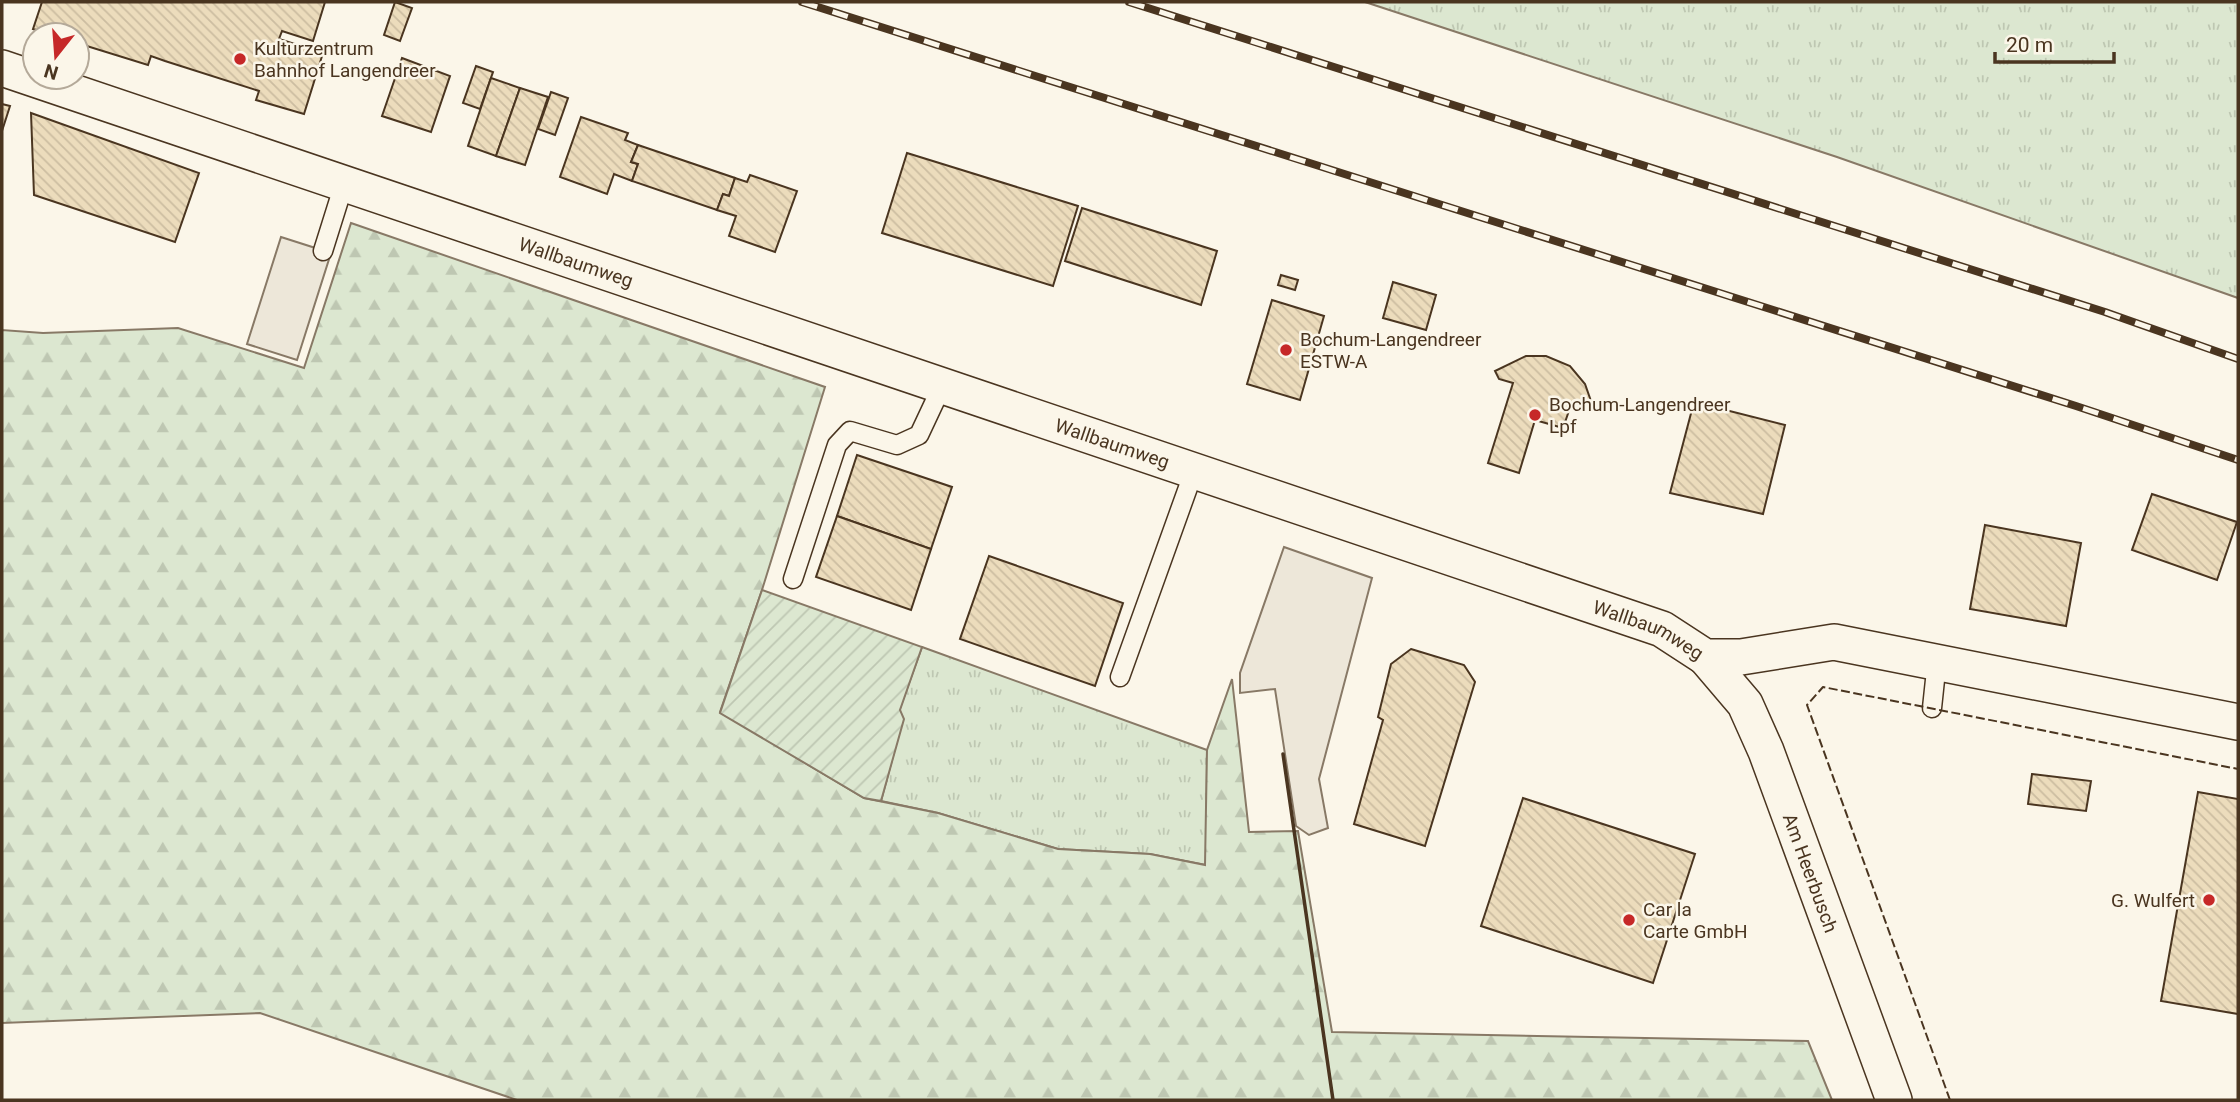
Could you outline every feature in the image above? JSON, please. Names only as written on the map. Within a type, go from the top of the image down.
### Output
[{"type":"street","name":"Wallbaumweg","points":[[2,68],[1662,629],[1705,657],[1741,656],[1834,642],[2238,722]]},
{"type":"street","name":"Am Heerbusch","points":[[1705,657],[1745,704],[1766,751],[1894,1100]]},
{"type":"lane","points":[[323,251],[344,184]]},
{"type":"lane","points":[[793,579],[837,445],[849,431],[897,445],[919,435],[942,386]]},
{"type":"lane","points":[[1120,677],[1194,471]]},
{"type":"lane","points":[[1931,708],[1937,661]]},
{"type":"green space","points":[[1365,2],[2238,2],[2238,298],[1837,157]]},
{"type":"green space","points":[[351,223],[825,387],[762,590],[720,712],[864,798],[938,813],[1058,849],[1150,854],[1205,865],[1207,750],[1232,679],[1249,832],[1298,831],[1332,1032],[1808,1041],[1832,1100],[517,1100],[260,1013],[2,1023],[2,330],[43,333],[178,328],[304,368]]},
{"type":"green space","points":[[762,590],[922,647],[900,710],[904,719],[881,801],[864,798],[720,713]]},
{"type":"green space","points":[[922,647],[1207,750],[1206,865],[1150,854],[1058,849],[938,813],[881,801],[903,719],[899,711]]},
{"type":"shaded area","points":[[281,237],[331,253],[297,360],[247,344]]},
{"type":"shaded area","points":[[1284,547],[1372,578],[1319,779],[1328,828],[1309,835],[1296,826],[1275,689],[1240,693],[1240,673]]},
{"type":"building","name":"Kulturzentrum Bahnhof Langendreer","points":[[42,2],[325,2],[313,41],[282,31],[279,39],[323,53],[304,114],[256,100],[259,91],[151,56],[148,65],[91,47],[91,21],[36,21]]},
{"type":"building","points":[[395,2],[412,8],[400,41],[384,35]]},
{"type":"building","points":[[402,58],[450,76],[431,132],[382,116]]},
{"type":"building","points":[[476,66],[493,72],[480,109],[463,103]]},
{"type":"building","points":[[491,78],[520,88],[496,156],[468,146]]},
{"type":"building","points":[[520,88],[548,97],[525,165],[496,156]]},
{"type":"building","points":[[551,92],[568,98],[555,135],[538,129]]},
{"type":"building","points":[[2,104],[10,106],[2,131]]},
{"type":"building","points":[[31,113],[199,173],[175,242],[34,195]]},
{"type":"building","points":[[581,117],[628,133],[625,140],[638,145],[631,162],[638,164],[632,181],[614,174],[607,194],[560,177]]},
{"type":"building","points":[[638,145],[735,178],[729,196],[723,194],[717,210],[632,181],[638,164],[631,162]]},
{"type":"building","points":[[907,153],[1078,206],[1053,286],[882,233]]},
{"type":"building","points":[[750,175],[797,191],[775,252],[729,236],[736,216],[717,210],[723,194],[729,196],[735,178],[747,182]]},
{"type":"building","points":[[1082,208],[1217,251],[1201,305],[1065,261]]},
{"type":"building","points":[[1281,275],[1298,280],[1295,290],[1278,285]]},
{"type":"building","points":[[1393,282],[1436,295],[1426,330],[1383,318]]},
{"type":"building","name":"Bochum-Langendreer ESTW-A","points":[[1272,300],[1324,316],[1300,400],[1247,384]]},
{"type":"building","name":"Bochum-Langendreer Lpf","points":[[1526,356],[1546,356],[1570,366],[1585,384],[1592,404],[1586,407],[1572,402],[1563,428],[1535,420],[1519,473],[1488,463],[1513,383],[1499,379],[1495,371]]},
{"type":"building","points":[[1694,402],[1785,425],[1763,514],[1670,493]]},
{"type":"building","points":[[857,455],[952,487],[931,549],[837,516]]},
{"type":"building","points":[[2152,494],[2237,522],[2217,580],[2132,550]]},
{"type":"building","points":[[837,516],[931,549],[911,610],[816,577]]},
{"type":"building","points":[[1985,525],[2081,543],[2066,626],[1970,609]]},
{"type":"building","points":[[989,556],[1123,603],[1095,686],[960,639]]},
{"type":"building","points":[[1411,649],[1464,665],[1475,682],[1425,846],[1354,824],[1383,720],[1378,717],[1391,664]]},
{"type":"building","points":[[2032,774],[2091,781],[2086,811],[2028,804]]},
{"type":"building","name":"G. Wulfert","points":[[2198,792],[2238,799],[2238,1014],[2161,1001]]},
{"type":"building","points":[[1523,798],[1695,854],[1653,983],[1481,926]]},
{"type":"railway","points":[[802,2],[2076,406],[2238,460]]},
{"type":"railway","points":[[1129,2],[2105,312],[2238,359]]},
{"type":"fence","points":[[1950,1100],[1807,705],[1823,687],[2238,769]]},
{"type":"wall","points":[[1283,754],[1333,1100]]},
{"type":"place","name":"Kulturzentrum Bahnhof Langendreer","points":[[240,59]]},
{"type":"place","name":"Bochum-Langendreer ESTW-A","points":[[1286,350]]},
{"type":"place","name":"Bochum-Langendreer Lpf","points":[[1535,415]]},
{"type":"place","name":"G. Wulfert","points":[[2209,900]]},
{"type":"place","name":"Car la Carte GmbH","points":[[1629,920]]}]
